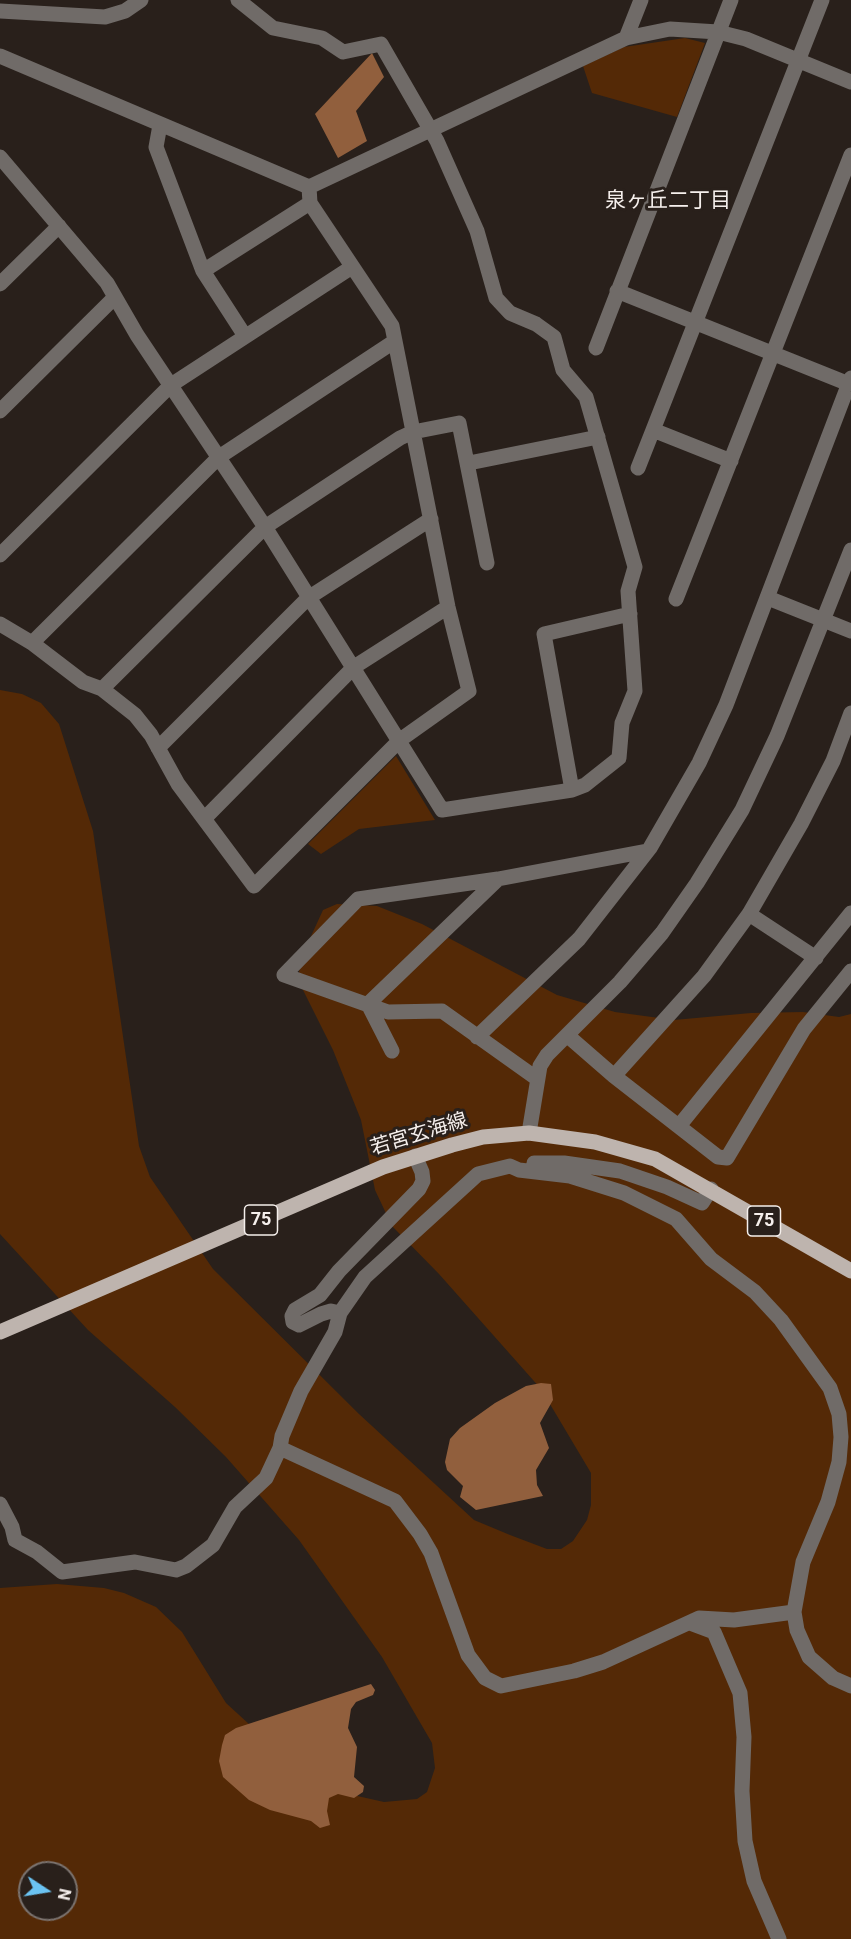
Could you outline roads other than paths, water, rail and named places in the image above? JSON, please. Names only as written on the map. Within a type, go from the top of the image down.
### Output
[{"type":"main road","name":"若宮玄海線","points":[[0,1332],[383,1167],[483,1137],[529,1133],[595,1142],[632,1151],[677,1170],[851,1271]]},
{"type":"street","points":[[0,10],[105,17],[124,11],[141,0]]},
{"type":"street","points":[[0,157],[115,297],[137,335],[265,527],[442,810],[572,790],[585,785],[619,758],[622,723],[635,691],[628,591],[635,567],[586,397],[563,370],[554,338],[536,324],[510,313],[496,298],[477,231],[437,141],[381,44],[343,52],[322,38],[273,28],[238,0]]},
{"type":"street","points":[[626,38],[640,0]]},
{"type":"street","points":[[596,348],[731,0]]},
{"type":"street","points":[[638,468],[822,0]]},
{"type":"street","points":[[203,272],[309,195],[428,129],[626,38],[670,29],[718,32],[746,39],[851,82]]},
{"type":"street","points":[[0,56],[160,125],[309,195],[352,267],[392,326],[448,607],[469,691],[400,740],[255,886],[178,784],[158,748],[135,715],[102,689],[83,682],[32,643],[0,624]]},
{"type":"street","points":[[160,125],[156,147],[203,272],[245,336]]},
{"type":"street","points":[[676,599],[851,155]]},
{"type":"street","points":[[0,284],[59,226]]},
{"type":"street","points":[[0,555],[171,385],[352,267]]},
{"type":"street","points":[[477,1037],[579,939],[647,851],[699,763],[726,705],[850,381],[617,291]]},
{"type":"street","points":[[0,411],[115,297]]},
{"type":"street","points":[[32,643],[219,457],[395,341]]},
{"type":"street","points":[[102,689],[265,527],[413,432],[459,423],[469,463],[487,563]]},
{"type":"street","points":[[653,430],[731,461]]},
{"type":"street","points":[[469,463],[598,436]]},
{"type":"street","points":[[158,748],[308,598],[431,519]]},
{"type":"street","points":[[529,1133],[536,1078],[547,1055],[620,982],[662,933],[728,834],[777,736],[851,550]]},
{"type":"street","points":[[768,598],[851,632]]},
{"type":"street","points":[[205,818],[354,668],[448,607]]},
{"type":"street","points":[[572,790],[544,634],[630,614]]},
{"type":"street","points":[[614,1076],[704,976],[749,914],[812,803],[833,761],[851,713]]},
{"type":"street","points":[[536,1078],[442,1011],[388,1012],[284,975],[358,899],[498,879],[647,851]]},
{"type":"street","points":[[368,1004],[498,879]]},
{"type":"street","points":[[679,1126],[851,913]]},
{"type":"street","points":[[749,914],[816,958]]},
{"type":"street","points":[[568,1036],[614,1076],[718,1157],[727,1158],[804,1029],[851,971]]},
{"type":"street","points":[[368,1004],[392,1051]]},
{"type":"street","points":[[340,1313],[331,1311],[299,1325],[293,1322],[292,1316],[295,1310],[320,1295],[339,1271],[419,1189],[423,1181],[422,1172],[415,1156]]},
{"type":"street","points":[[0,1504],[12,1527],[15,1540],[37,1552],[62,1572],[135,1562],[176,1570],[186,1566],[213,1545],[235,1507],[266,1478],[280,1448],[292,1409],[335,1332],[340,1313],[364,1277],[478,1174],[539,1162],[564,1163],[620,1172],[667,1187],[702,1203],[711,1189]]},
{"type":"street","points":[[510,1166],[519,1170],[570,1176],[602,1185],[676,1219],[711,1259],[755,1292],[782,1320],[830,1388],[839,1414],[841,1437],[839,1462],[828,1502],[803,1562],[794,1612],[797,1630],[809,1657],[833,1678],[851,1686]]},
{"type":"street","points":[[280,1448],[379,1492],[394,1501],[405,1512],[431,1553],[468,1655],[478,1671],[491,1682],[501,1686],[574,1671],[603,1662],[699,1618],[734,1620],[794,1612]]},
{"type":"street","points":[[690,1623],[714,1632],[740,1693],[744,1737],[742,1791],[745,1842],[754,1881],[779,1939]]},
{"type":"district","name":"泉ヶ丘二丁目","points":[[668,202]]}]
